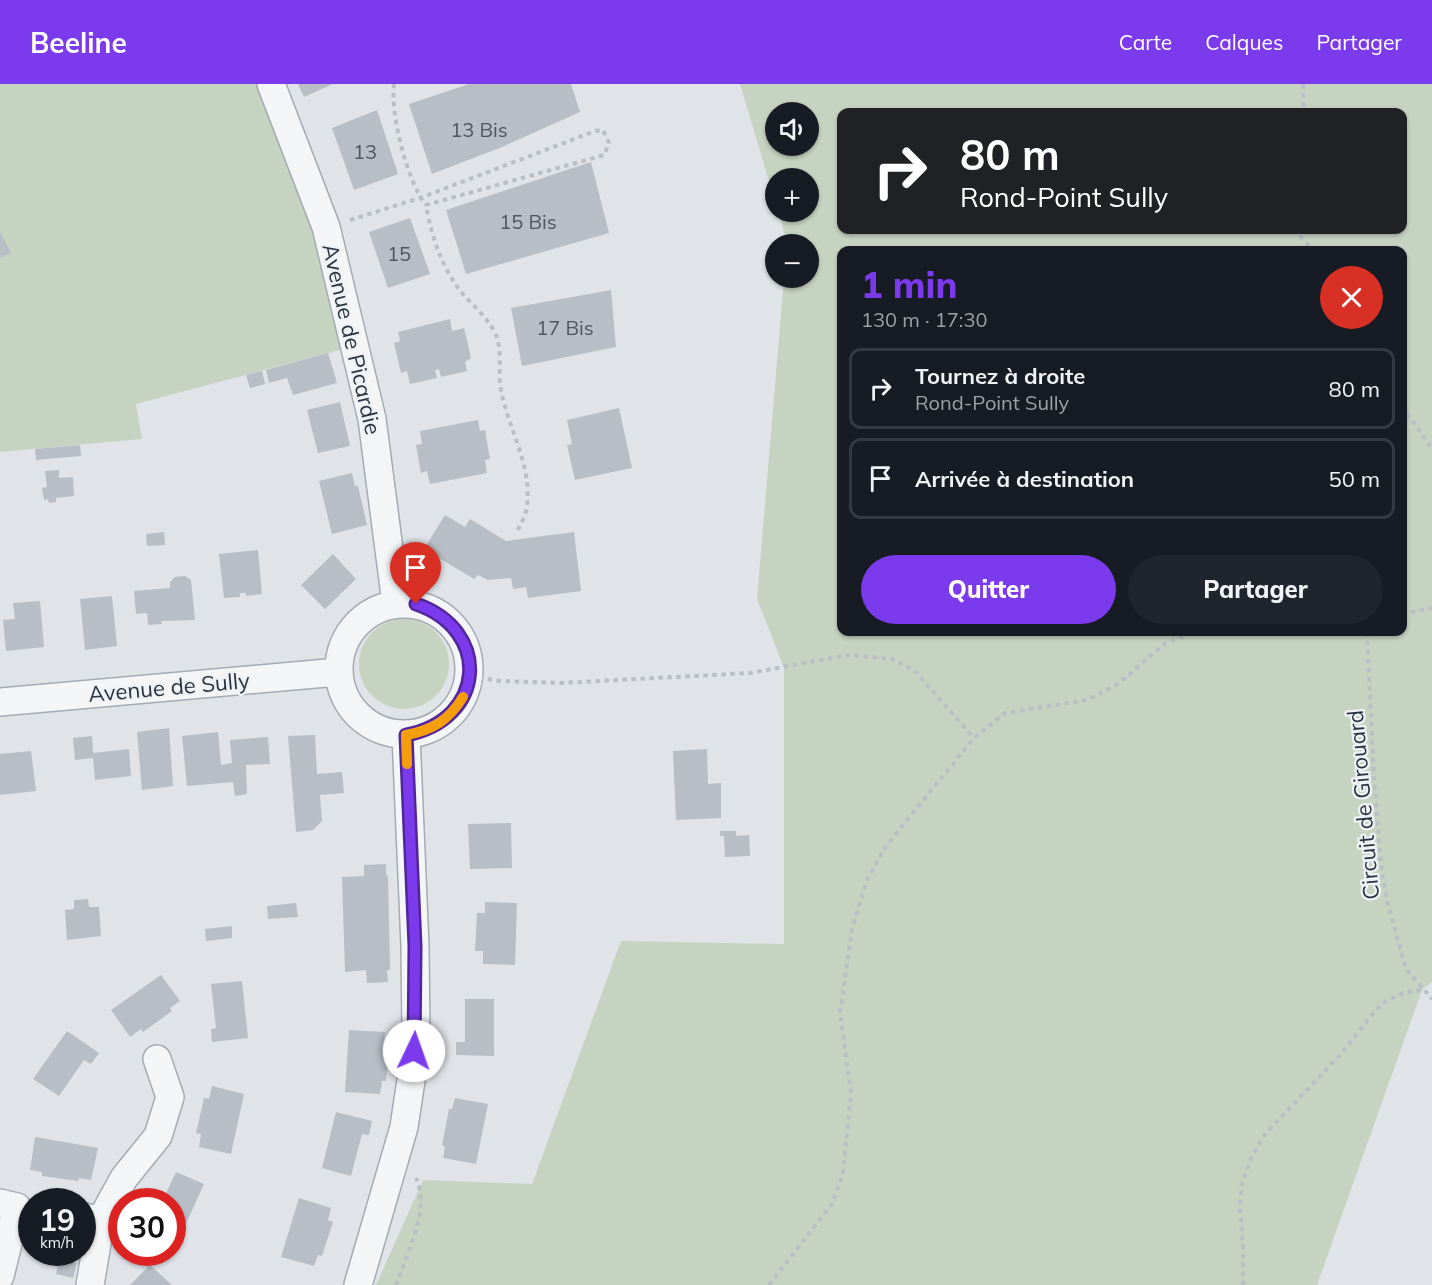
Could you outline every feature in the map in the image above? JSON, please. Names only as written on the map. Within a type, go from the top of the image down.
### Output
[{"type":"street","name":"Avenue de Picardie","points":[[271,84],[326,227],[372,419],[396,603]]},
{"type":"street","points":[[396,603],[416,604],[434,610],[450,622],[462,638],[469,656],[470,676],[465,694],[455,710],[441,723],[424,731],[406,735],[386,732],[367,723],[352,710],[342,692],[338,672],[340,652],[348,634],[361,619],[377,608],[396,603]]},
{"type":"street","name":"Avenue de Sully","points":[[0,702],[338,672]]},
{"type":"street","points":[[358,1285],[404,1127],[416,1035],[415,946],[406,735]]},
{"type":"street","points":[[96,1214],[158,1136],[170,1097],[157,1059]]},
{"type":"street","points":[[0,1276],[16,1206]]},
{"type":"street","points":[[90,1285],[91,1266]]},
{"type":"path","points":[[394,84],[394,114],[411,177],[420,198],[426,205],[432,237],[443,265],[463,294],[483,314],[495,332],[499,347],[500,388],[523,460],[527,486],[528,506],[518,531]]},
{"type":"path","points":[[1303,84],[1303,108]]},
{"type":"path","points":[[326,227],[420,198],[595,131],[603,130],[609,144],[604,155],[426,205]]},
{"type":"path","points":[[1297,234],[1310,246]]},
{"type":"path","points":[[1407,413],[1432,449]]},
{"type":"path","points":[[1407,613],[1432,608]]},
{"type":"path","points":[[769,1285],[832,1204],[843,1173],[852,1093],[840,1013],[852,929],[867,880],[886,846],[974,738],[1005,713],[1087,700],[1118,684],[1164,644],[1183,636]]},
{"type":"path","name":"Circuit de Girouard","points":[[1367,636],[1381,865],[1394,931],[1406,969],[1432,999]]},
{"type":"path","points":[[470,676],[499,681],[561,683],[750,673],[848,655],[892,659],[914,670],[974,738]]},
{"type":"path","points":[[1243,1285],[1244,1248],[1240,1207],[1242,1184],[1251,1158],[1265,1134],[1340,1054],[1376,1010],[1386,1001],[1403,993],[1422,990]]},
{"type":"path","points":[[394,1162],[408,1169],[422,1190],[422,1205],[396,1285]]},
{"type":"green space","points":[[0,84],[264,84],[278,116],[351,347],[136,404],[142,439],[0,452]]},
{"type":"green space","points":[[740,84],[1432,84],[1432,982],[1422,990],[1317,1285],[376,1285],[423,1180],[532,1184],[621,941],[784,944],[784,668],[757,599],[783,288],[819,288],[819,234],[784,234],[782,222],[819,222],[819,168],[765,168]]},
{"type":"green space","points":[[404,619],[421,622],[436,632],[446,647],[449,664],[446,681],[436,696],[421,706],[404,709],[387,706],[372,696],[362,681],[359,664],[362,647],[372,632],[387,622]]},
{"type":"building","points":[[298,84],[333,84],[304,97]]},
{"type":"building","points":[[469,84],[571,84],[580,112],[502,147],[432,174],[409,104]]},
{"type":"building","points":[[377,110],[398,174],[354,190],[332,128]]},
{"type":"building","points":[[591,162],[609,233],[466,274],[446,210]]},
{"type":"building","points":[[410,218],[430,274],[388,288],[369,232]]},
{"type":"building","points":[[0,232],[11,253],[0,258]]},
{"type":"building","points":[[611,290],[616,347],[522,366],[511,308]]},
{"type":"building","points":[[450,319],[452,331],[464,328],[471,358],[465,362],[467,371],[441,377],[439,369],[435,370],[437,378],[410,384],[407,371],[401,373],[394,343],[400,341],[398,332]]},
{"type":"building","points":[[328,353],[337,383],[293,395],[287,378],[269,383],[266,370]]},
{"type":"building","points":[[262,371],[265,384],[250,388],[246,375]]},
{"type":"building","points":[[340,402],[350,446],[318,453],[307,410]]},
{"type":"building","points":[[619,408],[632,468],[575,480],[567,445],[572,444],[567,420]]},
{"type":"building","points":[[478,420],[480,431],[485,430],[490,459],[485,460],[487,473],[430,484],[427,471],[421,473],[416,445],[422,444],[420,431]]},
{"type":"building","points":[[80,445],[81,456],[36,460],[35,449]]},
{"type":"building","points":[[59,470],[59,478],[73,477],[74,496],[56,498],[56,502],[49,503],[48,499],[44,500],[42,488],[47,487],[45,471]]},
{"type":"building","points":[[352,473],[355,486],[358,486],[367,525],[332,534],[319,481]]},
{"type":"building","points":[[445,515],[465,527],[470,519],[506,541],[574,532],[581,591],[528,598],[526,587],[513,589],[511,578],[488,580],[478,575],[474,579],[424,549]]},
{"type":"building","points":[[164,532],[165,545],[147,546],[146,534]]},
{"type":"building","points":[[258,550],[262,594],[246,596],[246,593],[240,593],[240,597],[224,598],[219,554]]},
{"type":"building","points":[[333,554],[356,579],[325,609],[301,585]]},
{"type":"building","points":[[185,576],[191,580],[195,620],[161,621],[162,624],[148,625],[147,613],[136,614],[134,591],[170,588],[170,582],[175,577]]},
{"type":"building","points":[[112,596],[117,646],[85,650],[80,599]]},
{"type":"building","points":[[40,601],[44,647],[6,651],[3,620],[15,619],[13,603]]},
{"type":"building","points":[[169,728],[173,786],[142,790],[137,732]]},
{"type":"building","points":[[218,732],[221,765],[232,763],[230,740],[268,737],[270,764],[246,765],[247,794],[235,796],[233,782],[187,786],[182,736]]},
{"type":"building","points":[[315,735],[317,774],[342,772],[344,793],[320,795],[322,821],[313,830],[296,832],[288,736]]},
{"type":"building","points":[[92,736],[93,753],[129,749],[131,776],[95,780],[93,758],[75,760],[73,738]]},
{"type":"building","points":[[707,749],[708,784],[721,783],[721,818],[676,820],[673,751]]},
{"type":"building","points":[[31,751],[36,791],[0,795],[0,754]]},
{"type":"building","points":[[511,823],[512,868],[470,869],[468,824]]},
{"type":"building","points":[[720,831],[736,831],[736,836],[749,835],[750,856],[725,857],[724,836],[720,836]]},
{"type":"building","points":[[386,864],[390,970],[387,970],[388,982],[367,983],[366,970],[345,972],[342,877],[364,876],[364,865]]},
{"type":"building","points":[[88,899],[89,907],[99,907],[101,936],[67,940],[65,910],[74,909],[74,900]]},
{"type":"building","points":[[485,902],[517,903],[515,965],[483,964],[483,951],[475,951],[477,913],[485,913]]},
{"type":"building","points":[[296,903],[298,917],[268,919],[267,906]]},
{"type":"building","points":[[232,926],[232,938],[206,941],[205,929]]},
{"type":"building","points":[[161,975],[180,1001],[170,1008],[172,1011],[143,1032],[141,1029],[130,1037],[111,1010]]},
{"type":"building","points":[[242,981],[248,1038],[212,1042],[211,1029],[216,1028],[211,984]]},
{"type":"building","points":[[465,999],[494,999],[494,1056],[456,1055],[456,1042],[465,1042]]},
{"type":"building","points":[[349,1030],[385,1032],[384,1045],[389,1046],[386,1081],[382,1081],[380,1094],[345,1092]]},
{"type":"building","points":[[67,1031],[99,1053],[91,1064],[84,1060],[59,1096],[33,1079]]},
{"type":"building","points":[[212,1086],[244,1094],[231,1154],[199,1147],[201,1134],[196,1133],[204,1098],[209,1099]]},
{"type":"building","points":[[455,1098],[488,1104],[476,1164],[443,1158],[445,1147],[442,1145],[449,1109],[452,1109]]},
{"type":"building","points":[[336,1112],[372,1121],[369,1135],[362,1134],[351,1176],[322,1168]]},
{"type":"building","points":[[35,1137],[98,1148],[91,1180],[79,1178],[78,1181],[42,1176],[42,1172],[30,1170]]},
{"type":"building","points":[[176,1172],[204,1184],[186,1224],[186,1188],[169,1188]]},
{"type":"building","points":[[299,1198],[331,1208],[328,1220],[333,1222],[322,1256],[318,1255],[314,1266],[281,1257]]},
{"type":"building","points":[[58,1266],[76,1266],[73,1278],[56,1274]]},
{"type":"building","points":[[151,1266],[172,1285],[130,1285]]},
{"type":"slow traffic","points":[[407,764],[406,735],[424,731],[441,723],[455,710],[463,697]]},
{"type":"route","points":[[414,1051],[416,1035],[415,946],[406,735],[424,731],[441,723],[455,710],[465,694],[470,676],[469,656],[462,638],[450,622],[434,610],[416,604]]}]
